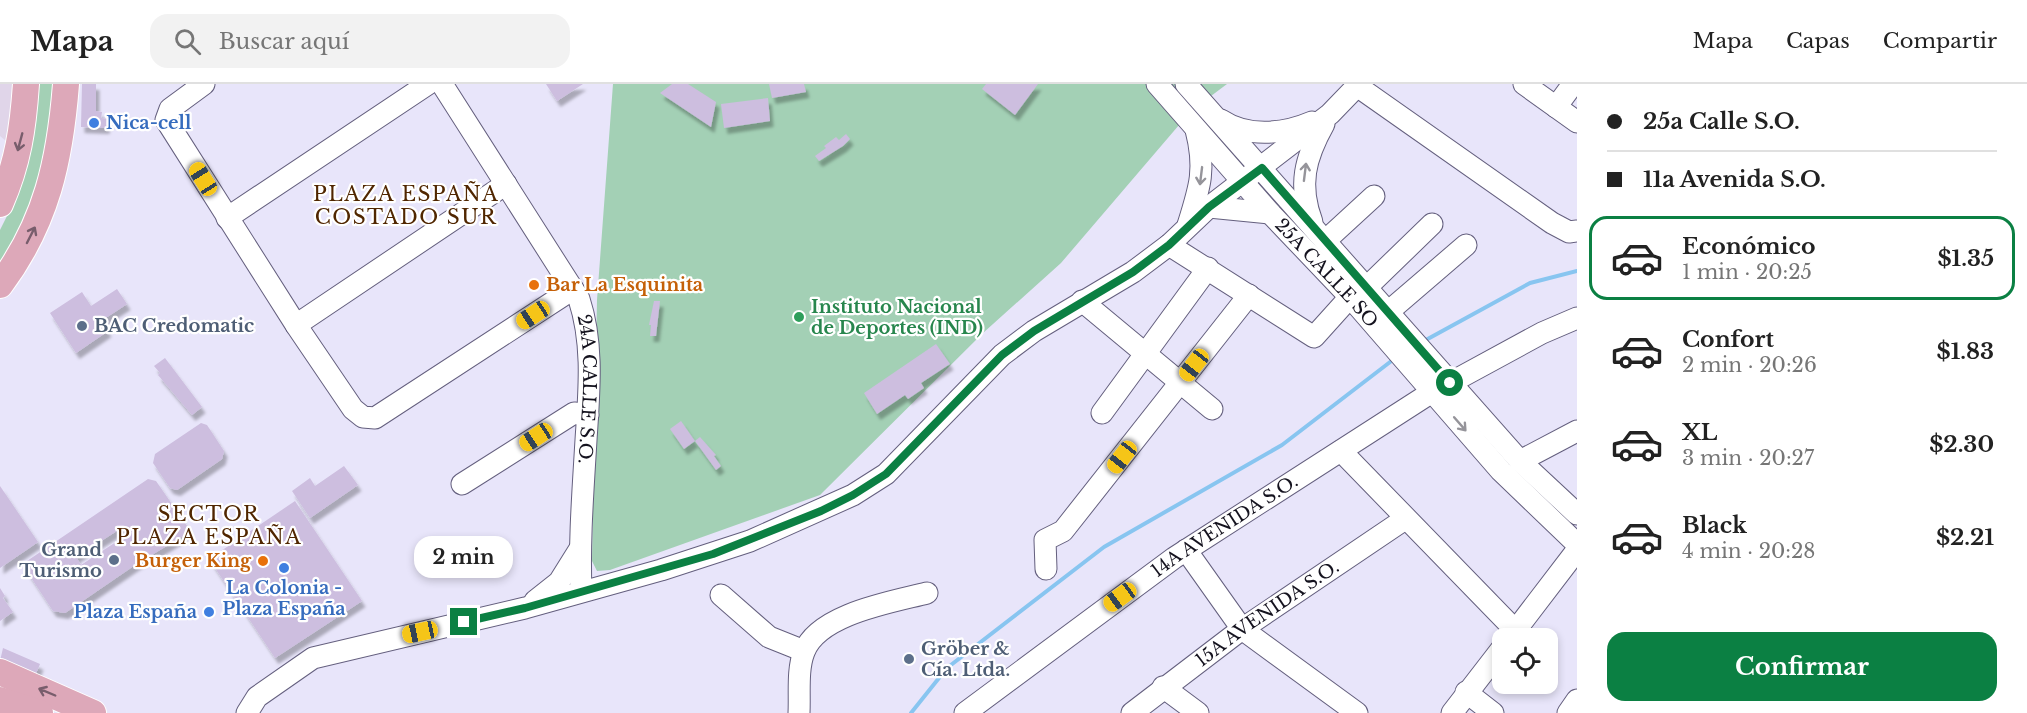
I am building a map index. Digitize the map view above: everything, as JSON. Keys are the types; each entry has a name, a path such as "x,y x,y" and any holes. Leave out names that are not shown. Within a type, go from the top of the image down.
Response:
{"main road":[{"path":"0,204 23,133 26,84"},
{"path":"0,285 28,242 50,190 62,135 66,84"},
{"path":"0,672 93,713"},
{"path":"0,700 40,713"}],"street":[{"path":"205,84 170,109 166,120 296,325 353,409 363,417 375,418 573,289"},
{"path":"227,218 428,84"},
{"name":"24A CALLE S.O.","path":"442,84 573,289 583,312 590,349 579,550 581,591"},
{"name":"25A CALLE SO","path":"1157,84 1270,213 1358,292 1441,387"},
{"name":"25A CALLE SO","path":"1186,84 1320,235 1358,292 1388,312 1399,339"},
{"path":"1524,84 1577,122"},
{"path":"1556,107 1573,84"},
{"path":"247,713 257,697 313,657 525,608 713,554 821,511 853,495 886,474 1002,355 1082,301 1133,272 1169,245 1209,207 1330,114 1358,85 1573,231"},
{"path":"1213,114 1235,128 1269,132 1296,128 1330,114"},
{"path":"1330,114 1308,156 1304,175 1304,197 1320,235 1374,196"},
{"path":"1188,225 1203,176 1203,156 1195,127"},
{"path":"296,325 506,184"},
{"path":"1209,207 1270,213"},
{"path":"1169,245 1314,337 1358,292 1432,224"},
{"path":"1388,312 1466,245"},
{"path":"1102,413 1208,268"},
{"path":"1046,569 1045,540 1063,531 1249,295"},
{"path":"1082,301 1212,409"},
{"name":"14A AVENIDA S.O.","path":"965,713 1186,550 1441,387 1542,333 1577,318"},
{"path":"1441,387 1577,514"},
{"path":"1441,387 1501,471 1577,544"},
{"path":"462,484 573,414 588,415"},
{"path":"1520,461 1577,431"},
{"path":"1341,451 1405,519 1499,628"},
{"name":"15A AVENIDA S.O.","path":"1132,713 1163,687 1242,629 1405,519"},
{"path":"525,608 559,582 579,550"},
{"path":"1186,550 1242,629 1357,713"},
{"path":"1517,628 1577,550"},
{"path":"799,713 804,651 815,635 853,613 927,593"},
{"path":"721,595 769,637 804,651"},
{"path":"1452,713 1492,660"},
{"path":"1163,687 1198,713"},
{"path":"1466,692 1493,713"},
{"path":"1568,713 1577,700"}],"shaded area":[{"path":"0,84 14,84 14,108 6,141 0,136"}],"green space":[{"path":"39,84 62,84 45,184 0,270 0,230 15,200 30,149"},
{"name":"Instituto Nacional de Deportes (IND)","path":"613,84 1227,84 1191,111 1061,263 983,333 820,495 610,570 597,571 592,561 597,300"}],"building":[{"path":"82,84 96,84 96,111 102,112 101,118 107,119 106,128 81,127"},
{"path":"546,84 583,84 557,101"},
{"path":"672,84 688,84 716,102 711,127 660,93"},
{"path":"769,84 804,84 806,92 772,98"},
{"path":"986,84 1038,84 1015,115 982,89"},
{"path":"768,98 770,121 724,128 721,104"},
{"path":"846,134 850,139 843,146 819,161 815,156 826,148 824,146 836,137 839,140"},
{"name":"BAC Credomatic","path":"117,289 127,304 101,321 108,331 76,353 50,313 82,292 91,306"},
{"path":"654,301 660,301 656,336 650,336 651,325 649,325"},
{"path":"936,344 950,364 921,383 924,388 908,399 905,395 877,414 864,393"},
{"path":"165,358 202,407 192,415 158,375 160,373 154,366"},
{"path":"681,421 695,441 684,449 670,429"},
{"path":"201,423 207,425 224,451 222,459 177,490 170,488 153,463 155,454"},
{"path":"700,437 716,455 714,456 721,466 716,470 695,441"},
{"path":"344,466 358,485 310,518 292,491 310,478 315,486"},
{"path":"148,479 156,481 187,526 183,536 135,565 65,613 53,611 26,570 27,561","holes":["123,527 128,534 81,565 76,557"]},
{"path":"0,486 38,542 0,568"},
{"path":"295,501 362,601 275,658 209,559"},
{"path":"0,588 5,596 3,598 13,612 0,621"},
{"path":"3,648 40,664 35,676 0,661"}],"waterway":[{"path":"1424,341 1530,283 1577,271"},
{"path":"911,713 947,668 1104,547 1282,445 1394,359"}],"place":[{"name":"Nica-cell","path":"94,123"},
{"name":"Bar La Esquinita","path":"534,285"},
{"name":"Instituto Nacional de Deportes (IND)","path":"799,317"},
{"name":"BAC Credomatic","path":"82,326"},
{"name":"Grand Turismo","path":"114,560"},
{"name":"Burger King","path":"263,561"},
{"name":"La Colonia - Plaza España","path":"284,568"},
{"name":"Plaza España","path":"209,612"},
{"name":"Gröber & Cía. Ltda.","path":"909,659"}],"district":[{"name":"PLAZA ESPAÑA COSTADO SUR","path":"406,206"},
{"name":"SECTOR PLAZA ESPAÑA","path":"209,526"}],"route":[{"path":"464,622 525,608 713,554 750,541 853,495 886,474 1002,355 1034,331 1133,272 1169,245 1209,207 1262,168 1450,383"}]}
